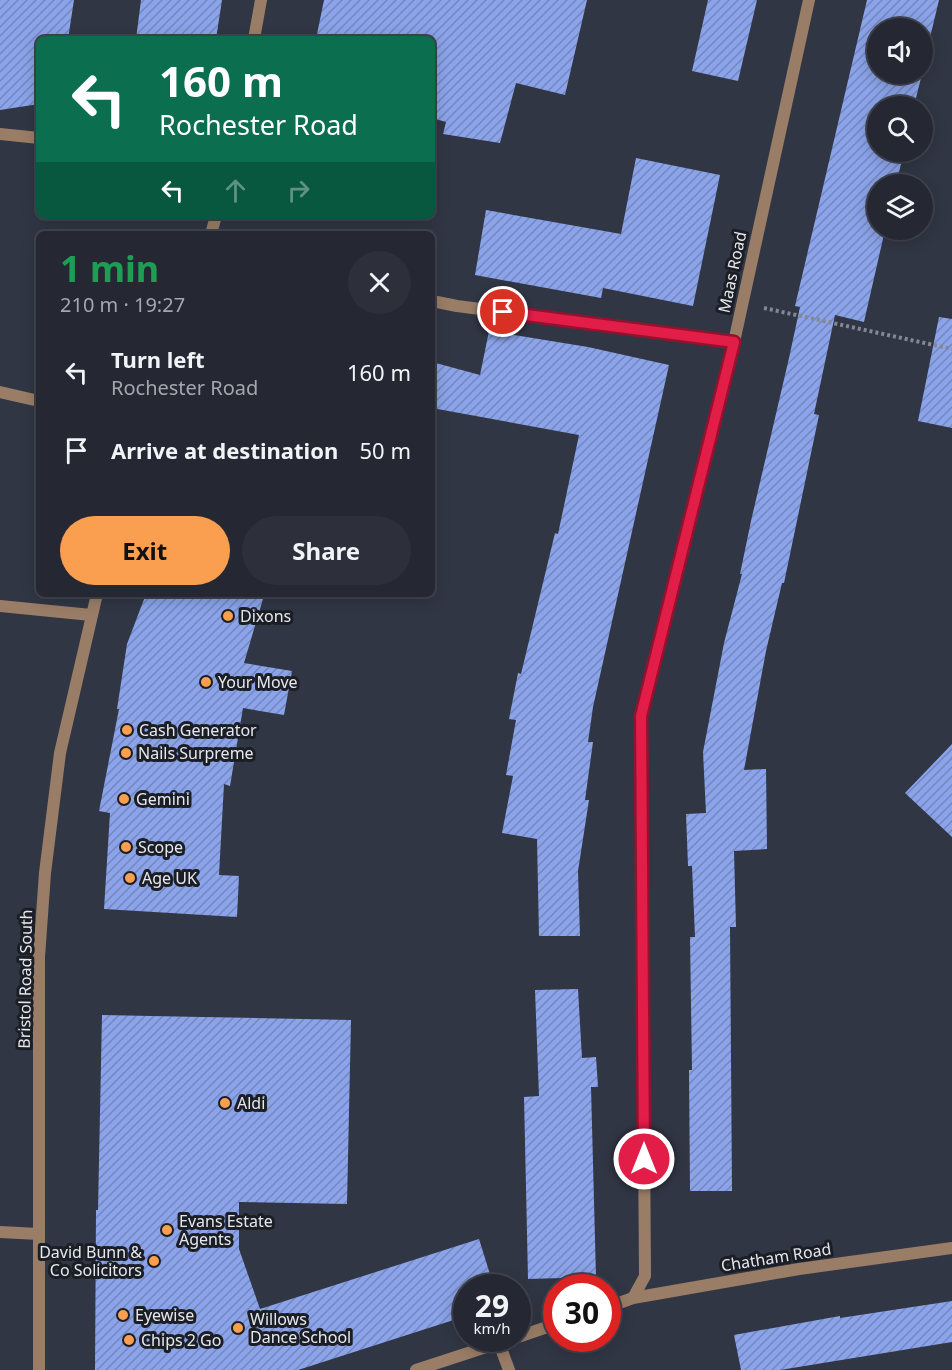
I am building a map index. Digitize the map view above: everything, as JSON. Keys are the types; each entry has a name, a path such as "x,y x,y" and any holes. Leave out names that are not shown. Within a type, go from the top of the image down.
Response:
{"street":[{"path":"255,36 261,0"},
{"name":"Maas Road","path":"633,1299 645,1276 641,716 734,342 808,0"},
{"path":"0,134 36,138"},
{"path":"435,302 734,342"},
{"path":"0,392 36,400"},
{"name":"Bristol Road South","path":"39,1370 39,957 45,873 60,753 97,597"},
{"path":"0,606 91,615"},
{"path":"0,1232 39,1234"},
{"name":"Chatham Road","path":"621,1303 799,1269 952,1248"},
{"path":"416,1370 471,1352"},
{"path":"502,1352 509,1370"}],"path":[{"path":"742,303 952,349"}],"building":[{"path":"0,0 74,0 68,36 36,36 36,104 0,110"},
{"path":"141,0 222,0 216,36 136,36"},
{"path":"324,0 587,0 565,95 516,83 500,143 443,134 446,122 435,119 435,36 317,36"},
{"path":"708,0 757,0 738,81 692,71"},
{"path":"867,0 939,0 933,25 933,18 867,18 867,84 920,84 916,96 867,96 867,162 902,162 898,174 867,174 867,240 883,240 864,322 835,315 814,414 819,415 784,583 782,583 766,651 744,770 766,769 767,849 734,851 736,927 730,927 732,1191 690,1191 689,1070 692,1070 690,937 695,937 692,866 688,866 686,814 706,813 703,752 724,643 742,574 740,574 751,521 800,307 795,306"},
{"path":"636,158 720,175 693,306 603,288 601,298 475,275 486,210 621,234"},
{"path":"939,317 952,319 952,428 918,421"},
{"path":"489,331 588,347 669,365 593,707 588,742 593,742 585,800 589,800 578,871 580,936 539,936 537,839 502,833 513,776 506,775 516,720 509,719 518,673 521,674 555,533 558,534 579,435 435,409 435,363 480,375"},
{"path":"145,597 255,597 263,599 244,663 292,671 284,715 243,708 230,786 224,784 219,875 239,876 237,917 104,909 110,813 99,811 119,709 117,709 127,644"},
{"path":"952,744 952,837 905,793"},
{"path":"578,989 582,1058 596,1057 598,1087 591,1087 596,1274 543,1274 543,1279 531,1279 531,1274 528,1274 524,1097 539,1096 535,990"},
{"path":"102,1015 351,1020 347,1204 239,1202 239,1249 260,1309 479,1239 490,1274 453,1274 453,1320 298,1370 95,1370 96,1210 98,1210"},
{"path":"952,1301 952,1342 780,1370 741,1370 734,1335 840,1316 840,1318"}],"place":[{"name":"Dixons","path":"228,616"},
{"name":"Your Move","path":"206,682"},
{"name":"Cash Generator","path":"127,730"},
{"name":"Nails Surpreme","path":"126,753"},
{"name":"Gemini","path":"124,799"},
{"name":"Scope","path":"126,847"},
{"name":"Age UK","path":"130,878"},
{"name":"Aldi","path":"225,1103"},
{"name":"Evans Estate Agents","path":"167,1230"},
{"name":"David Bunn & Co Solicitors","path":"154,1261"},
{"name":"Eyewise","path":"123,1315"},
{"name":"Willows Dance School","path":"238,1328"},
{"name":"Chips 2 Go","path":"129,1340"}],"route":[{"path":"503,312 734,342 641,716 644,1159"}]}
